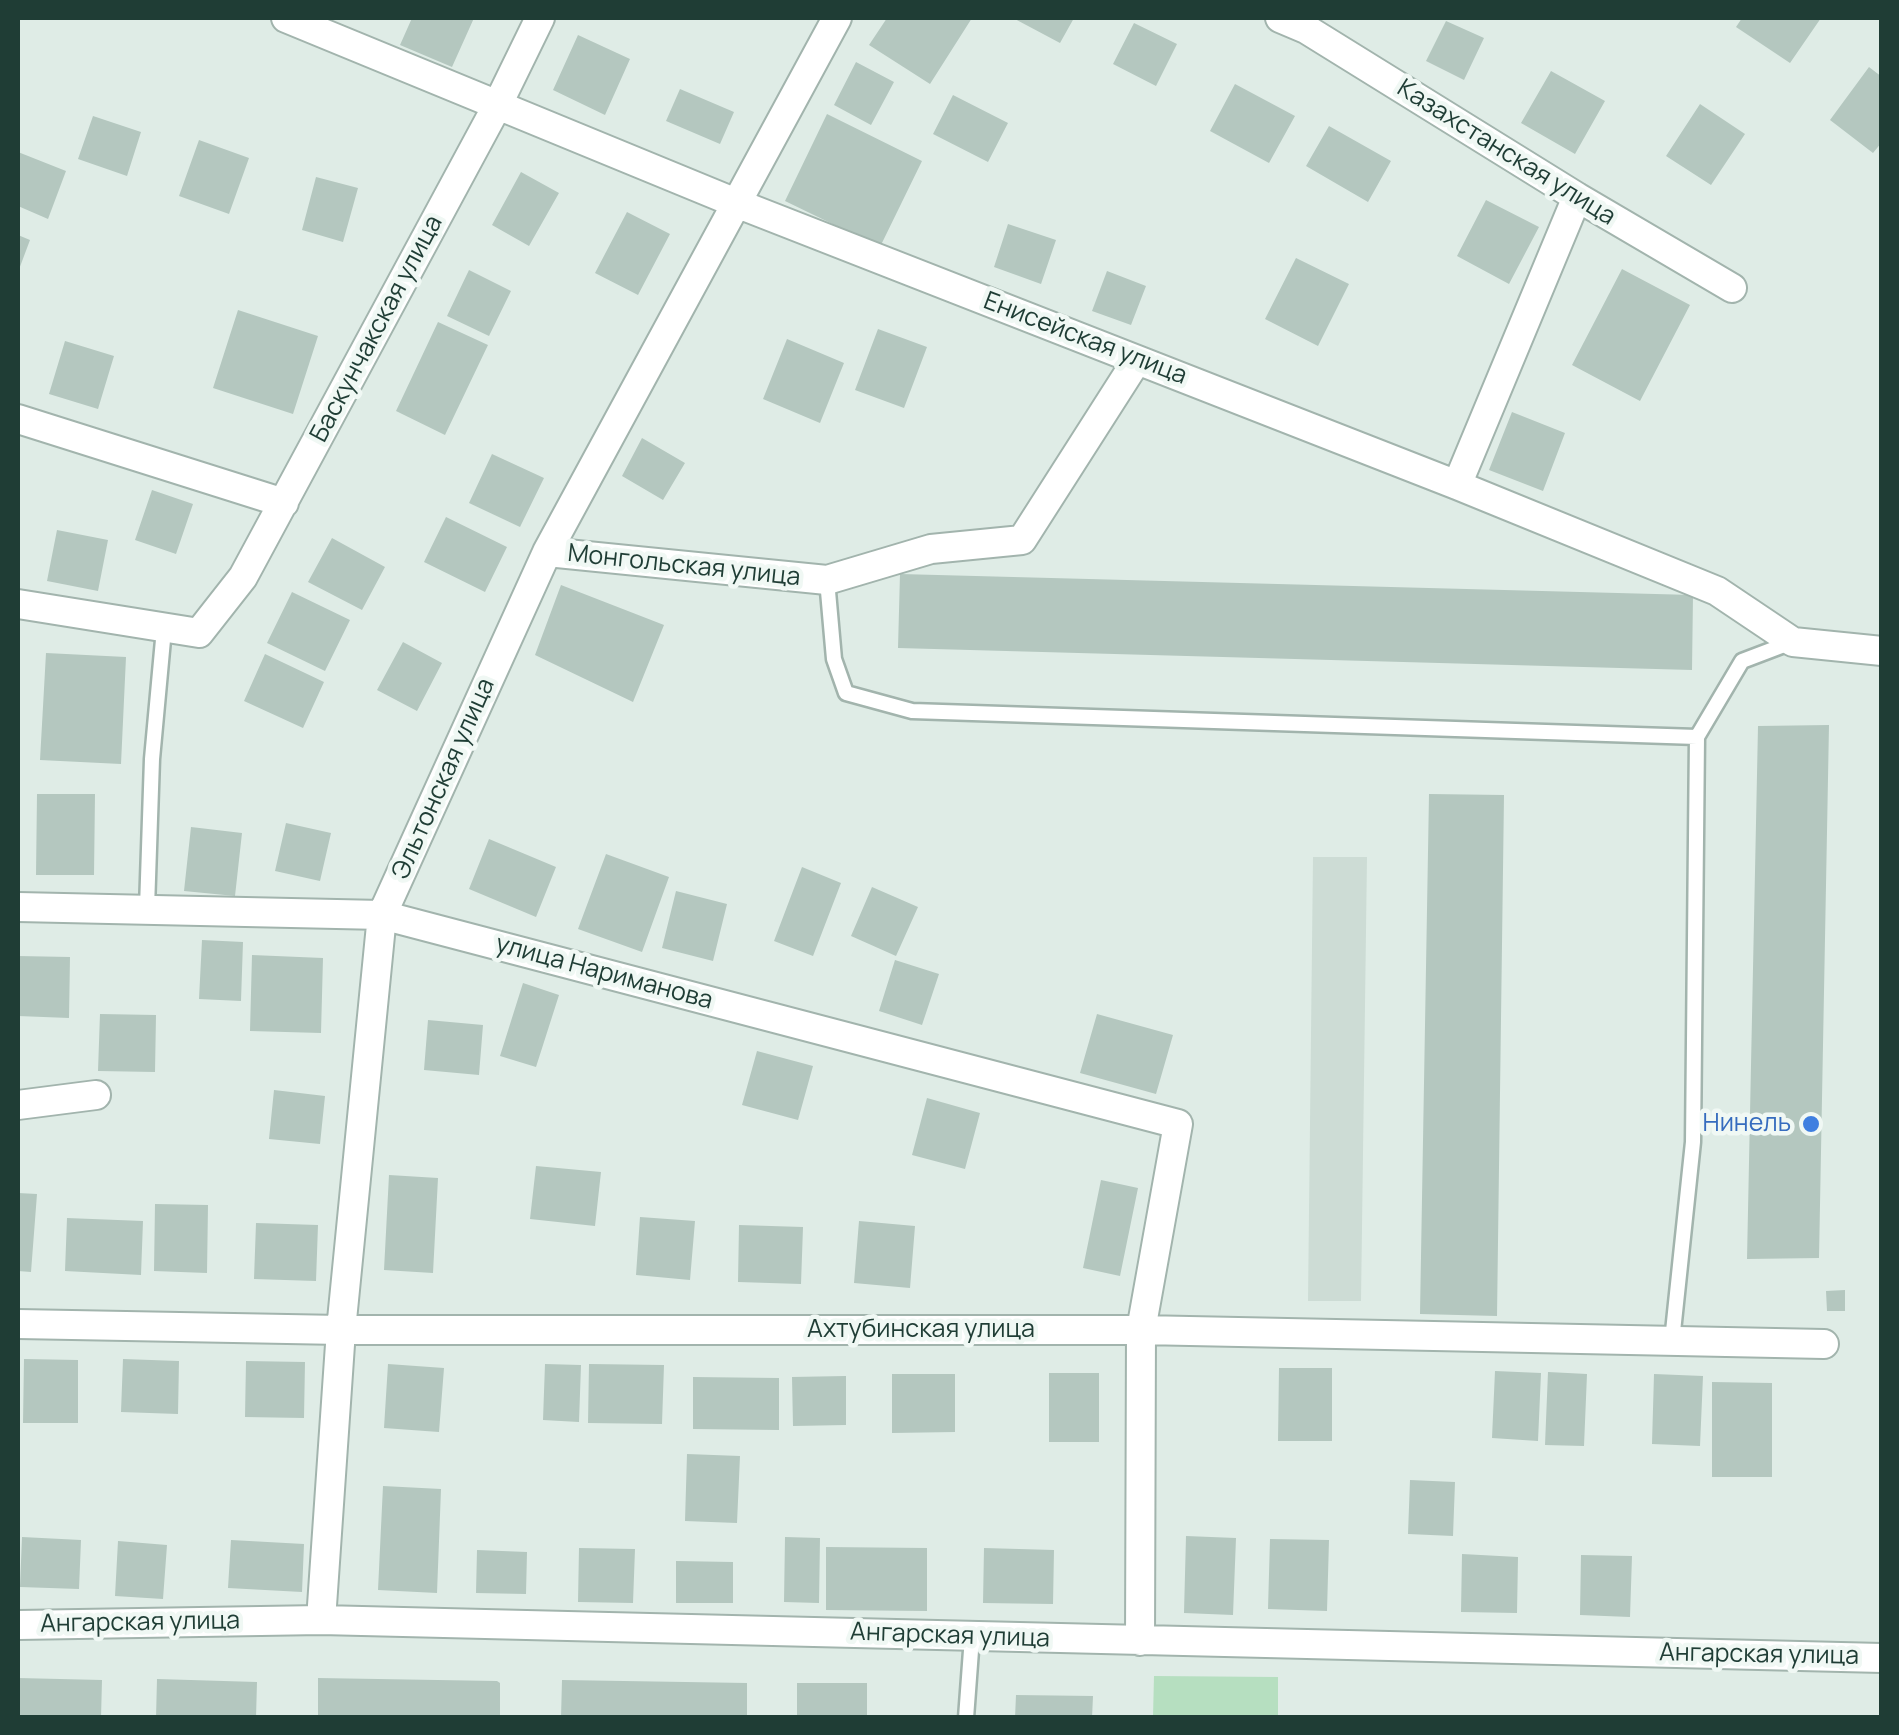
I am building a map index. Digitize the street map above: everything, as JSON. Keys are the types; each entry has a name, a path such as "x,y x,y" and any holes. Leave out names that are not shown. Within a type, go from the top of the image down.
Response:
{"street":[{"name":"Енисейская улица","path":"286,18 736,203 1457,485 1716,591 1793,642 1882,651"},
{"name":"Баскунчакская улица","path":"164,629 199,632 243,577 540,18"},
{"name":"Эльтонская улица","path":"321,1620 340,1330 382,915 547,552 837,18"},
{"name":"Казахстанская улица","path":"1280,18 1306,29 1577,198 1732,288"},
{"path":"1457,485 1577,198"},
{"name":"Монгольская улица","path":"547,552 827,580 930,549 1022,540 1137,360"},
{"path":"18,419 284,504"},
{"path":"18,604 164,629"},
{"name":"улица Нариманова","path":"18,907 382,915 1178,1124 1141,1330"},
{"path":"18,1105 96,1095"},
{"name":"Ахтубинская улица","path":"18,1324 340,1330 1141,1330 1824,1344"},
{"path":"1140,1641 1141,1330"},
{"name":"Ангарская улица","path":"18,1625 321,1620 1882,1658"}],"lane":[{"path":"827,580 834,659 846,692 912,710 1696,736"},
{"path":"146,908 152,759 164,629"},
{"path":"1672,1342 1693,1142 1696,736 1742,661 1793,642"},
{"path":"966,1718 972,1636"}],"shaded area":[{"path":"1313,857 1367,857 1361,1301 1308,1301"}],"green space":[{"path":"1154,1676 1278,1677 1278,1717 1153,1717"}],"building":[{"path":"412,18 474,18 452,67 400,45"},
{"path":"887,18 972,18 930,84 869,45"},
{"path":"1013,18 1074,18 1060,43"},
{"path":"1742,18 1821,18 1790,63 1736,27"},
{"path":"1446,21 1484,38 1464,80 1426,61"},
{"path":"1134,23 1177,44 1156,86 1113,64"},
{"path":"578,35 630,59 605,115 553,90"},
{"path":"856,62 894,82 871,125 834,105"},
{"path":"1869,67 1882,77 1882,142 1873,153 1830,120"},
{"path":"1551,71 1605,101 1575,154 1521,123"},
{"path":"1235,84 1295,116 1269,163 1210,131"},
{"path":"680,89 734,112 720,144 666,121"},
{"path":"953,95 1008,123 988,162 933,134"},
{"path":"1700,104 1745,134 1711,185 1666,156"},
{"path":"827,114 922,161 880,247 785,201"},
{"path":"93,116 141,132 127,176 78,159"},
{"path":"1329,126 1391,161 1368,202 1306,166"},
{"path":"199,140 249,158 229,214 179,196"},
{"path":"18,152 66,171 48,219 18,206"},
{"path":"521,172 559,193 529,246 492,225"},
{"path":"316,177 358,188 343,242 302,230"},
{"path":"1486,200 1539,227 1509,284 1457,256"},
{"path":"627,212 670,234 638,295 595,273"},
{"path":"1008,224 1056,240 1041,284 994,267"},
{"path":"18,235 30,240 18,272"},
{"path":"1296,258 1349,284 1318,346 1265,319"},
{"path":"1622,269 1690,305 1640,401 1572,365"},
{"path":"469,270 511,291 489,336 447,316"},
{"path":"1107,271 1146,286 1131,325 1092,311"},
{"path":"238,310 318,336 293,414 213,388"},
{"path":"438,322 488,345 445,435 396,411"},
{"path":"878,329 927,347 904,408 855,390"},
{"path":"787,339 844,363 820,423 763,399"},
{"path":"65,341 114,356 98,409 49,394"},
{"path":"1512,412 1565,433 1543,491 1489,470"},
{"path":"642,438 685,463 663,500 622,476"},
{"path":"492,454 544,478 520,527 469,503"},
{"path":"152,490 193,504 176,554 135,540"},
{"path":"446,517 507,547 485,592 424,562"},
{"path":"57,530 108,540 98,591 47,581"},
{"path":"332,538 385,567 362,610 308,582"},
{"path":"900,574 1693,595 1692,670 898,648"},
{"path":"561,585 664,625 633,702 535,655"},
{"path":"292,592 350,620 325,671 267,643"},
{"path":"403,642 442,663 417,711 377,690"},
{"path":"46,653 126,657 121,764 40,760"},
{"path":"265,654 324,682 303,728 244,701"},
{"path":"1829,725 1819,1258 1747,1259 1758,726"},
{"path":"37,794 95,794 94,875 36,875"},
{"path":"1429,794 1504,795 1497,1316 1420,1314"},
{"path":"286,823 331,833 320,881 275,871"},
{"path":"191,827 242,833 235,896 184,891"},
{"path":"489,839 556,867 536,917 469,889"},
{"path":"606,854 669,877 642,952 578,929"},
{"path":"802,867 841,883 813,956 774,941"},
{"path":"872,887 918,907 896,956 851,936"},
{"path":"676,891 727,904 713,961 662,948"},
{"path":"202,940 243,942 241,1001 199,999"},
{"path":"252,955 323,958 321,1033 250,1031"},
{"path":"18,956 70,957 69,1018 18,1016"},
{"path":"895,960 939,974 922,1025 879,1011"},
{"path":"523,983 559,995 536,1067 500,1056"},
{"path":"100,1014 156,1015 155,1072 98,1071"},
{"path":"1097,1014 1173,1035 1156,1094 1080,1073"},
{"path":"428,1020 483,1025 479,1075 424,1070"},
{"path":"757,1051 813,1066 798,1120 742,1105"},
{"path":"274,1090 325,1096 320,1144 269,1139"},
{"path":"927,1098 980,1113 965,1169 912,1155"},
{"path":"536,1166 601,1172 595,1226 530,1219"},
{"path":"389,1175 438,1178 433,1273 384,1270"},
{"path":"1101,1180 1138,1188 1120,1276 1083,1268"},
{"path":"18,1193 37,1194 31,1272 18,1271"},
{"path":"155,1204 208,1205 207,1273 154,1271"},
{"path":"640,1217 695,1221 690,1280 636,1275"},
{"path":"67,1218 143,1221 141,1275 65,1271"},
{"path":"859,1221 915,1226 910,1288 854,1283"},
{"path":"256,1223 318,1225 316,1281 254,1279"},
{"path":"739,1225 803,1227 801,1284 738,1282"},
{"path":"1845,1290 1845,1311 1827,1311 1826,1291"},
{"path":"24,1359 78,1360 78,1423 23,1423"},
{"path":"123,1359 179,1361 178,1414 121,1412"},
{"path":"246,1361 305,1362 304,1418 245,1417"},
{"path":"388,1364 444,1368 439,1432 384,1428"},
{"path":"545,1364 581,1365 579,1422 543,1420"},
{"path":"589,1364 664,1365 662,1424 588,1423"},
{"path":"1279,1368 1332,1368 1332,1441 1278,1441"},
{"path":"1495,1371 1541,1373 1538,1441 1492,1438"},
{"path":"1548,1372 1587,1374 1584,1446 1545,1445"},
{"path":"1049,1373 1099,1373 1099,1442 1049,1442"},
{"path":"892,1374 955,1374 955,1432 892,1433"},
{"path":"1654,1374 1703,1376 1700,1446 1652,1444"},
{"path":"846,1376 846,1425 793,1426 792,1377"},
{"path":"693,1377 779,1378 779,1430 693,1429"},
{"path":"1712,1382 1772,1383 1772,1477 1712,1477"},
{"path":"687,1454 740,1456 737,1523 685,1521"},
{"path":"1410,1480 1455,1482 1453,1536 1408,1534"},
{"path":"383,1486 441,1489 437,1593 378,1590"},
{"path":"1186,1536 1236,1538 1233,1615 1184,1613"},
{"path":"22,1537 81,1540 79,1589 20,1587"},
{"path":"785,1537 820,1538 819,1603 784,1602"},
{"path":"1270,1539 1329,1540 1327,1611 1268,1609"},
{"path":"231,1540 304,1544 302,1592 228,1588"},
{"path":"118,1541 167,1545 163,1599 115,1596"},
{"path":"826,1547 927,1548 927,1611 826,1610"},
{"path":"579,1548 635,1549 633,1603 578,1602"},
{"path":"984,1548 1054,1550 1053,1604 983,1603"},
{"path":"477,1550 527,1552 526,1594 476,1593"},
{"path":"1462,1554 1518,1557 1517,1613 1461,1612"},
{"path":"1581,1555 1632,1556 1630,1617 1580,1615"},
{"path":"676,1561 733,1562 733,1603 676,1603"},
{"path":"18,1678 102,1680 101,1718 18,1718"},
{"path":"318,1678 497,1681 500,1718 318,1718"},
{"path":"157,1679 257,1682 256,1718 156,1718"},
{"path":"562,1680 747,1683 747,1718 561,1718"},
{"path":"797,1683 867,1683 867,1718 797,1718"},
{"path":"1016,1695 1093,1696 1092,1718 1015,1718"}],"place":[{"name":"Нинель","path":"1811,1124"}]}
